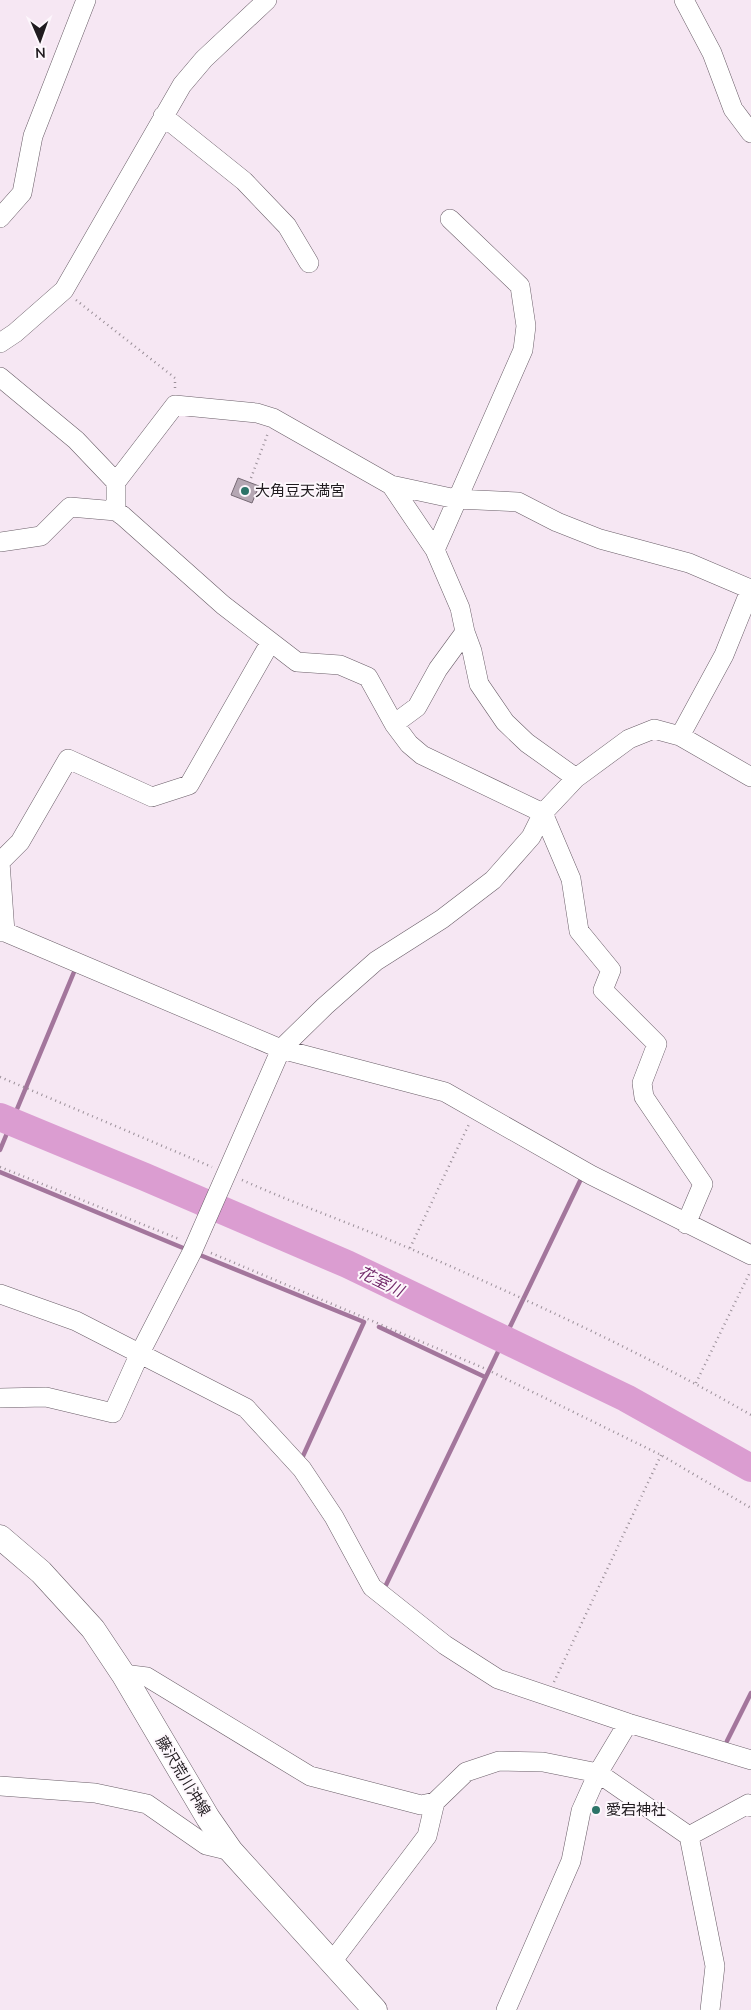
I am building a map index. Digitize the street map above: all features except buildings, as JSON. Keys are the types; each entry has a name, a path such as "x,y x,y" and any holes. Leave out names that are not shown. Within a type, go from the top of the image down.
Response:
{"main road":[{"name":"藤沢荒川沖線","path":"0,1537 40,1572 93,1629 123,1674 208,1818 231,1851 375,2010"}],"street":[{"path":"0,218 22,194 33,136 86,0"},
{"path":"0,342 15,333 64,290 182,84 248,7 267,0"},
{"path":"684,0 712,53 734,109 751,132"},
{"path":"163,116 244,181 287,226 309,263"},
{"path":"435,550 523,350 526,326 520,286 450,219"},
{"path":"0,377 76,440 116,482"},
{"path":"116,511 116,482 175,406 257,413 273,418 391,484 456,499 518,502 557,522 600,539 690,563 750,589 724,654 680,736"},
{"path":"391,484 435,550 460,608 479,684 505,722 527,744 576,778"},
{"path":"0,542 41,536 70,507 116,511 270,642 297,662 340,665 368,677 394,724 409,744 422,756 542,813 571,880 579,931 611,970 603,990 657,1044 642,1084 644,1097 703,1184 686,1224"},
{"path":"394,724 417,707 438,669 465,632"},
{"path":"270,642 190,785 152,797 68,759 20,842 0,862 2,932 281,1049 445,1092 591,1175 751,1255"},
{"path":"0,1398 46,1397 113,1413 140,1353 192,1252 281,1049 325,1006 376,961 442,920 493,880 531,837 542,813 576,778 629,739 654,729 680,736 751,776"},
{"path":"0,1294 76,1320 246,1408 302,1469 334,1518 372,1587 445,1645 498,1679 628,1723 751,1760"},
{"path":"123,1674 147,1677 310,1776 421,1805 435,1802 466,1772 499,1761 543,1762 598,1773 689,1836 715,1966 710,2010"},
{"path":"506,2010 572,1860 581,1810 598,1773 628,1723"},
{"path":"0,1786 95,1793 147,1804 206,1845 231,1851"},
{"path":"331,1963 427,1836 435,1802"},
{"path":"689,1836 748,1804 751,1807"}],"path":[{"path":"64,290 176,378 175,406"},
{"path":"251,478 273,418"},
{"path":"0,1077 226,1174 410,1249 529,1302 696,1383 751,1415"},
{"path":"410,1249 476,1110"},
{"path":"0,1167 184,1241 192,1252 209,1252 486,1369"},
{"path":"696,1383 751,1271"},
{"path":"492,1372 661,1455 751,1508"},
{"path":"548,1695 661,1455"}],"waterway":[{"path":"0,1150 74,972"},
{"name":"花室川","path":"0,1117 347,1264 626,1398 751,1468"},
{"path":"0,1172 188,1250"},
{"path":"386,1585 580,1181"},
{"path":"195,1253 364,1322 303,1456"},
{"path":"379,1327 485,1377"},
{"path":"727,1741 751,1693"}],"place":[{"name":"大角豆天満宮","path":"245,491"},
{"name":"愛宕神社","path":"596,1810"}]}
